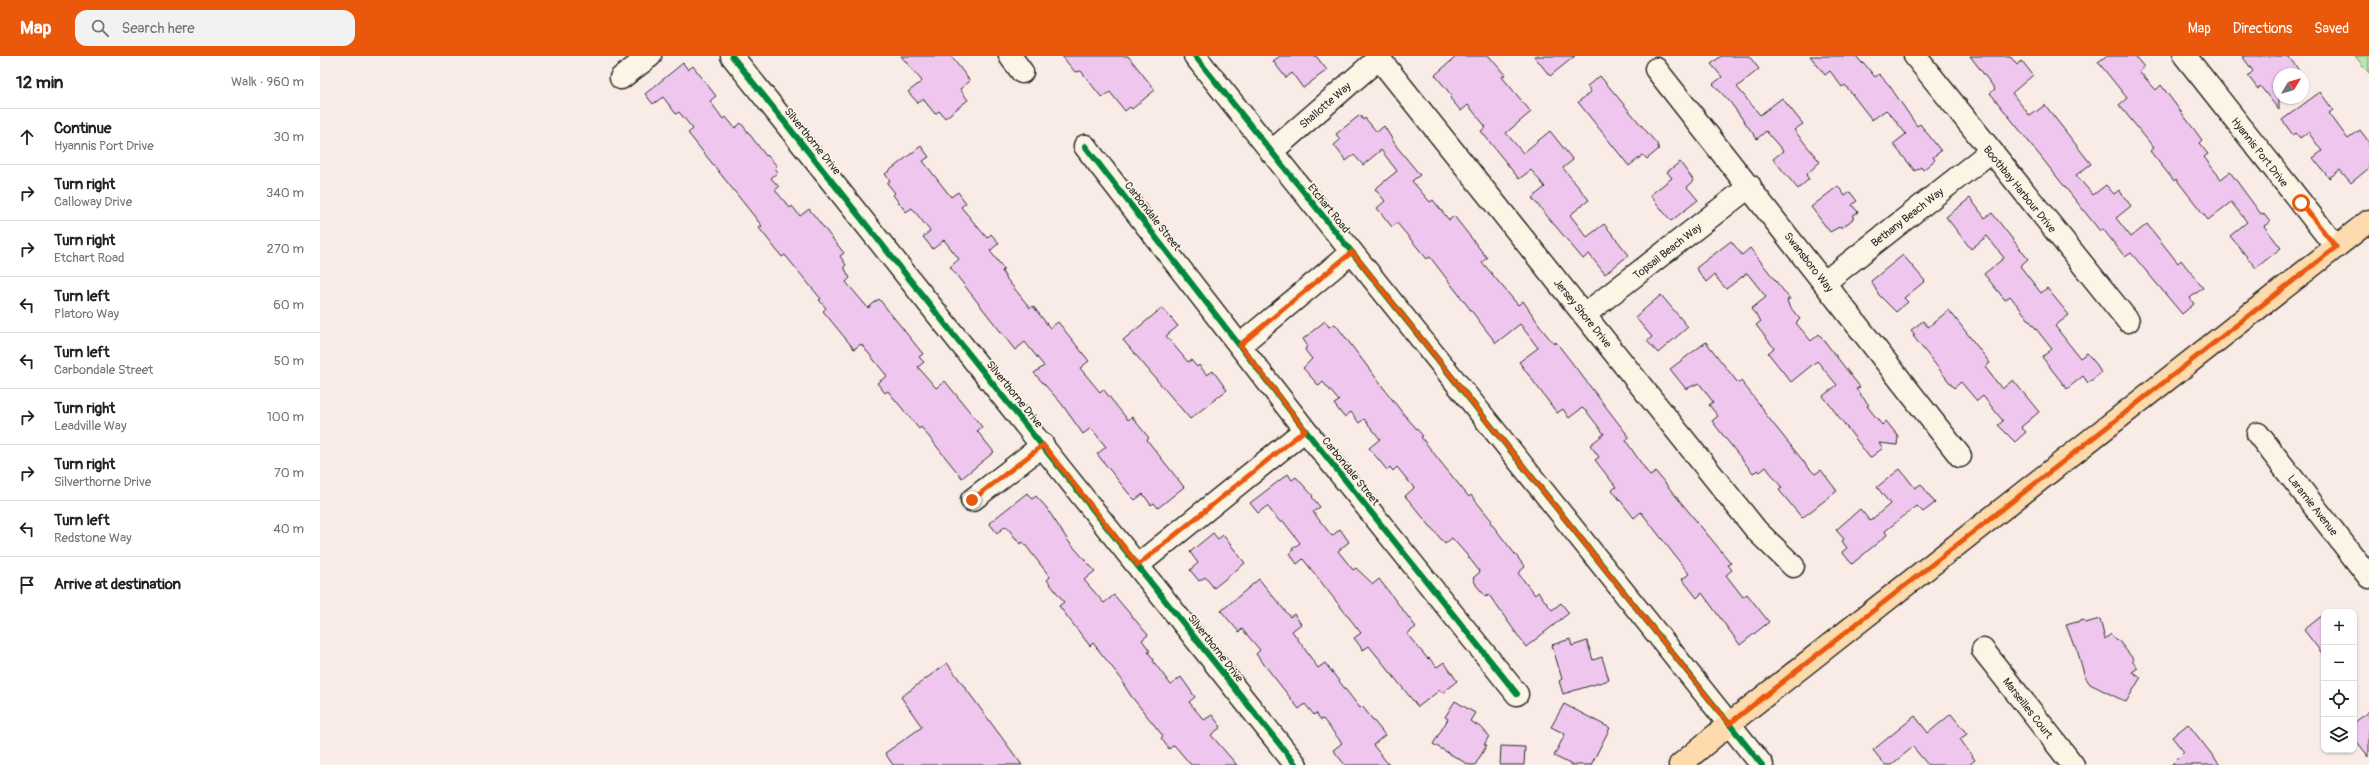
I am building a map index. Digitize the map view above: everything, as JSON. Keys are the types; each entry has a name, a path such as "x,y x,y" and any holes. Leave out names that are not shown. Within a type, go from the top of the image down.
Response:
{"main road":[{"path":"1680,765 1729,724 2369,221"}],"street":[{"path":"621,78 650,56"},
{"name":"Silverthorne Drive","path":"732,56 1043,445 1296,765"},
{"name":"Etchart Road","path":"1195,56 1762,765"},
{"name":"Boothbay Harbour Drive","path":"1915,56 1990,152 2128,321"},
{"name":"Hyannis Port Drive","path":"2185,56 2336,247"},
{"name":"Shallotte Way","path":"1271,152 1378,57"},
{"name":"Jersey Shore Drive","path":"1378,57 1757,531 1793,566"},
{"name":"Swansboro Way","path":"1656,69 1750,186 1960,456"},
{"name":"Carbondale Street","path":"1086,146 1305,430 1516,694"},
{"name":"Bethany Beach Way","path":"1825,282 1990,152"},
{"name":"Topsail Beach Way","path":"1584,315 1750,186"},
{"path":"1240,345 1352,252"},
{"path":"1138,565 1305,430"},
{"name":"Laramie Avenue","path":"2258,434 2369,577"},
{"path":"972,500 1043,445"},
{"name":"Marseilles Court","path":"1983,650 2073,765"}],"green space":[{"path":"2355,56 2369,56 2369,73"}],"building":[{"path":"901,56 951,56 970,81 960,89 968,100 945,118 939,111 935,114 923,99 918,103 908,92 922,81"},
{"path":"1062,56 1128,56 1155,90 1132,109 1130,107 1125,111 1110,92 1102,98 1081,71 1075,72"},
{"path":"1280,56 1316,56 1327,70 1303,88 1292,73 1286,78 1273,61"},
{"path":"1457,56 1489,56 1505,75 1502,77 1531,112 1506,133 1523,153 1550,131 1573,160 1563,168 1589,200 1570,215 1587,237 1604,224 1629,255 1605,274 1589,254 1583,259 1532,198 1545,187 1531,170 1519,179 1481,131 1486,127 1468,105 1461,111 1450,98 1452,96 1435,75"},
{"path":"1534,56 1575,56 1550,76"},
{"path":"1721,56 1749,56 1759,69 1737,87 1760,115 1782,98 1803,124 1794,130 1820,162 1806,175 1809,179 1798,189 1773,159 1783,151 1766,131 1757,139 1730,102 1713,84 1722,77 1711,64"},
{"path":"1810,56 1856,56 1875,77 1879,74 1889,85 1917,126 1920,124 1941,151 1933,157 1935,160 1923,170 1921,167 1915,171 1893,144 1906,134 1891,115 1886,110 1872,120 1845,85 1842,87 1830,71 1825,75"},
{"path":"1970,56 2010,56 2017,65 2022,61 2033,75 2012,93 2030,116 2045,105 2091,164 2076,175 2093,195 2106,185 2114,194 2119,190 2131,206 2116,218 2131,237 2147,224 2178,263 2181,260 2203,288 2190,298 2194,304 2182,314 2131,253 2125,257 2103,229 2100,231 1990,93 1995,89"},
{"path":"2106,56 2135,56 2144,67 2139,71 2156,90 2161,85 2202,140 2199,143 2208,154 2204,157 2221,179 2230,172 2261,214 2263,213 2270,222 2264,226 2281,248 2256,268 2230,236 2247,222 2231,202 2208,220 2176,179 2174,181 2150,151 2154,148 2119,105 2127,98 2098,62"},
{"path":"2242,56 2288,56 2297,68 2273,68 2273,102 2260,86 2258,89 2248,76 2253,71"},
{"path":"683,63 688,70 693,66 716,96 710,101 723,119 726,117 735,128 741,123 766,156 767,155 777,166 775,168 778,172 771,178 779,187 775,190 790,208 792,206 800,216 809,209 844,253 840,256 846,265 844,267 850,278 846,282 868,308 879,299 923,354 919,357 924,362 918,367 936,388 945,381 982,427 977,431 994,452 962,478 921,427 919,429 888,391 885,393 877,383 887,376 861,344 854,349 823,311 826,308 819,300 821,299 785,255 782,257 759,228 762,226 688,133 693,129 679,112 676,114 663,97 653,104 645,94"},
{"path":"1600,76 1657,144 1659,149 1647,159 1643,155 1629,166 1578,102 1591,92 1587,86"},
{"path":"2320,92 2333,110 2329,113 2348,139 2360,130 2369,142 2369,168 2351,183 2340,170 2329,178 2313,158 2322,151 2308,132 2300,138 2296,133 2293,135 2282,120 2304,104 2309,104 2309,100"},
{"path":"2274,104 2279,104 2279,110"},
{"path":"1360,115 1363,120 1365,118 1377,132 1384,126 1397,147 1420,175 1412,181 1430,202 1433,200 1449,220 1454,216 1487,258 1482,262 1518,305 1523,301 1545,333 1554,344 1556,342 1629,437 1626,441 1650,476 1656,472 1731,563 1728,565 1732,570 1726,575 1743,597 1747,594 1769,622 1740,645 1702,593 1697,598 1682,579 1689,574 1641,512 1634,518 1612,490 1616,487 1595,460 1599,457 1590,445 1604,434 1587,412 1582,408 1569,418 1563,409 1557,413 1519,362 1538,348 1520,324 1496,343 1430,257 1427,259 1397,223 1392,227 1377,208 1385,201 1375,189 1397,171 1381,150 1363,165 1354,155 1346,161 1334,145 1340,140 1336,134"},
{"path":"921,146 929,157 923,161 951,197 958,192 966,203 961,207 987,238 991,234 999,243 990,251 1004,269 1002,271 1006,278 1030,308 1033,306 1050,328 1058,322 1089,361 1080,368 1100,392 1103,389 1128,420 1132,417 1149,438 1147,440 1184,487 1158,508 1154,503 1151,505 1143,494 1135,500 1130,495 1097,454 1106,447 1091,428 1083,434 1061,403 1034,373 1044,366 1025,342 1015,350 950,267 959,259 944,240 933,249 923,237 930,231 912,208 906,212 893,195 895,193 887,183 890,181 885,174"},
{"path":"1680,162 1694,181 1687,187 1698,200 1671,221 1650,195 1672,178 1667,172"},
{"path":"1838,186 1845,196 1850,192 1857,201 1852,205 1858,212 1852,216 1854,218 1842,228 1841,226 1830,232 1811,207"},
{"path":"1970,198 1985,218 1992,213 2028,259 2020,266 2041,293 2047,288 2069,315 2055,326 2080,358 2087,353 2097,365 2101,373 2088,383 2083,376 2067,389 2042,357 2052,349 2010,296 2005,300 1984,274 2004,258 1987,236 1971,249 1946,217"},
{"path":"1731,241 1742,255 1750,248 1790,299 1787,300 1789,306 1800,319 1796,323 1811,341 1819,334 1860,387 1856,389 1869,405 1867,406 1882,425 1886,421 1898,436 1897,445 1879,443 1883,448 1870,458 1823,396 1837,385 1817,361 1791,382 1768,353 1774,348 1756,325 1761,321 1751,309 1766,297 1747,273 1726,289 1714,275 1706,282 1696,268"},
{"path":"1903,255 1925,281 1904,298 1908,302 1896,312 1879,295 1871,281"},
{"path":"1661,295 1688,327 1658,353 1647,341 1652,337 1635,317"},
{"path":"1162,308 1178,326 1166,336 1188,362 1191,360 1197,367 1199,365 1207,375 1213,371 1227,390 1190,419 1123,340"},
{"path":"1949,310 1990,363 1985,367 2002,389 2013,380 2039,412 2021,427 2026,432 2015,442 1998,425 2003,421 1983,396 1977,401 1961,382 1954,388 1913,336 1915,335 1911,330 1923,321 1928,327"},
{"path":"1325,321 1329,327 1334,324 1336,325 1401,411 1423,436 1421,437 1443,465 1469,497 1471,495 1492,521 1490,522 1525,567 1518,573 1535,595 1538,592 1552,610 1561,603 1569,613 1526,647 1489,595 1486,597 1476,585 1473,578 1480,572 1466,554 1452,538 1445,544 1405,496 1414,488 1397,467 1393,471 1390,467 1387,470 1369,448 1380,439 1364,419 1359,423 1351,412 1344,417 1334,404 1339,401 1323,382 1319,386 1303,368 1312,359 1305,350 1307,345 1303,339"},
{"path":"1706,342 1738,383 1741,381 1808,467 1815,474 1821,470 1837,491 1802,518 1779,490 1782,488 1766,467 1760,472 1758,470 1753,473 1712,421 1718,416 1709,405 1713,402 1699,383 1686,389 1670,369"},
{"path":"1900,469 1915,488 1921,484 1935,503 1923,512 1917,506 1885,531 1887,535 1852,564 1842,552 1847,548 1842,541 1844,539 1836,530 1860,509 1870,521 1890,504 1877,487"},
{"path":"1288,474 1292,480 1296,477 1313,496 1312,497 1320,507 1313,512 1332,536 1340,529 1349,542 1338,551 1353,570 1356,568 1373,584 1379,579 1416,627 1407,634 1428,659 1429,658 1437,667 1444,662 1457,681 1442,693 1440,690 1418,707 1369,646 1363,650 1354,638 1361,633 1303,559 1297,564 1290,554 1293,551 1292,549 1300,543 1283,521 1281,523 1267,506 1258,513 1250,503"},
{"path":"1027,493 1032,499 1036,496 1046,507 1069,542 1095,571 1084,580 1104,603 1114,595 1148,635 1142,640 1150,651 1148,652 1154,660 1153,661 1171,685 1181,677 1195,697 1189,702 1204,720 1212,715 1221,727 1211,735 1237,765 1191,765 1174,745 1169,749 1161,738 1163,736 1131,696 1122,682 1123,681 1093,643 1090,646 1059,606 1064,602 1047,580 1050,577 1023,542 1020,544 1006,526 997,533 989,523"},
{"path":"1213,533 1218,539 1223,535 1245,563 1214,588 1205,577 1199,581 1190,570 1198,563 1190,552"},
{"path":"1259,579 1290,617 1294,614 1301,624 1292,631 1318,668 1325,663 1360,708 1362,706 1385,735 1373,745 1389,765 1345,765 1333,750 1342,743 1323,719 1321,720 1316,713 1314,715 1305,704 1299,709 1256,654 1260,650 1242,629 1239,632 1221,611"},
{"path":"2321,616 2321,652 2304,630"},
{"path":"2100,619 2105,639 2111,634 2117,641 2118,640 2134,660 2132,661 2138,668 2132,672 2141,677 2126,702 2090,684 2085,677 2076,646 2074,646 2066,625 2084,620 2085,623"},
{"path":"1570,639 1572,646 1587,641 1593,660 1602,657 1609,680 1563,694 1559,681 1562,679 1552,645"},
{"path":"947,663 1022,765 893,765 885,753 922,727 901,697"},
{"path":"1455,701 1475,713 1470,721 1482,728 1489,736 1484,745 1487,745 1475,765 1469,765 1433,744 1448,719 1445,717"},
{"path":"1564,704 1610,728 1591,765 1572,765 1554,756 1565,734 1551,727"},
{"path":"2369,711 2369,757 2357,742 2357,721"},
{"path":"1951,714 1967,734 1960,739 1975,760 1969,765 1928,765 1913,747 1891,765 1885,765 1873,750 1915,716 1928,733"},
{"path":"2188,724 2220,765 2171,765 2184,752 2172,737"},
{"path":"1501,746 1525,747 1524,765 1500,765"}],"cycle path":[{"path":"732,56 1296,765"},
{"path":"1195,56 1762,765"},
{"path":"1085,146 1305,430 1517,694"}],"route":[{"path":"972,500 1043,445 1138,565 1305,430 1240,345 1352,252 1729,724 2336,247 2301,203"}]}
